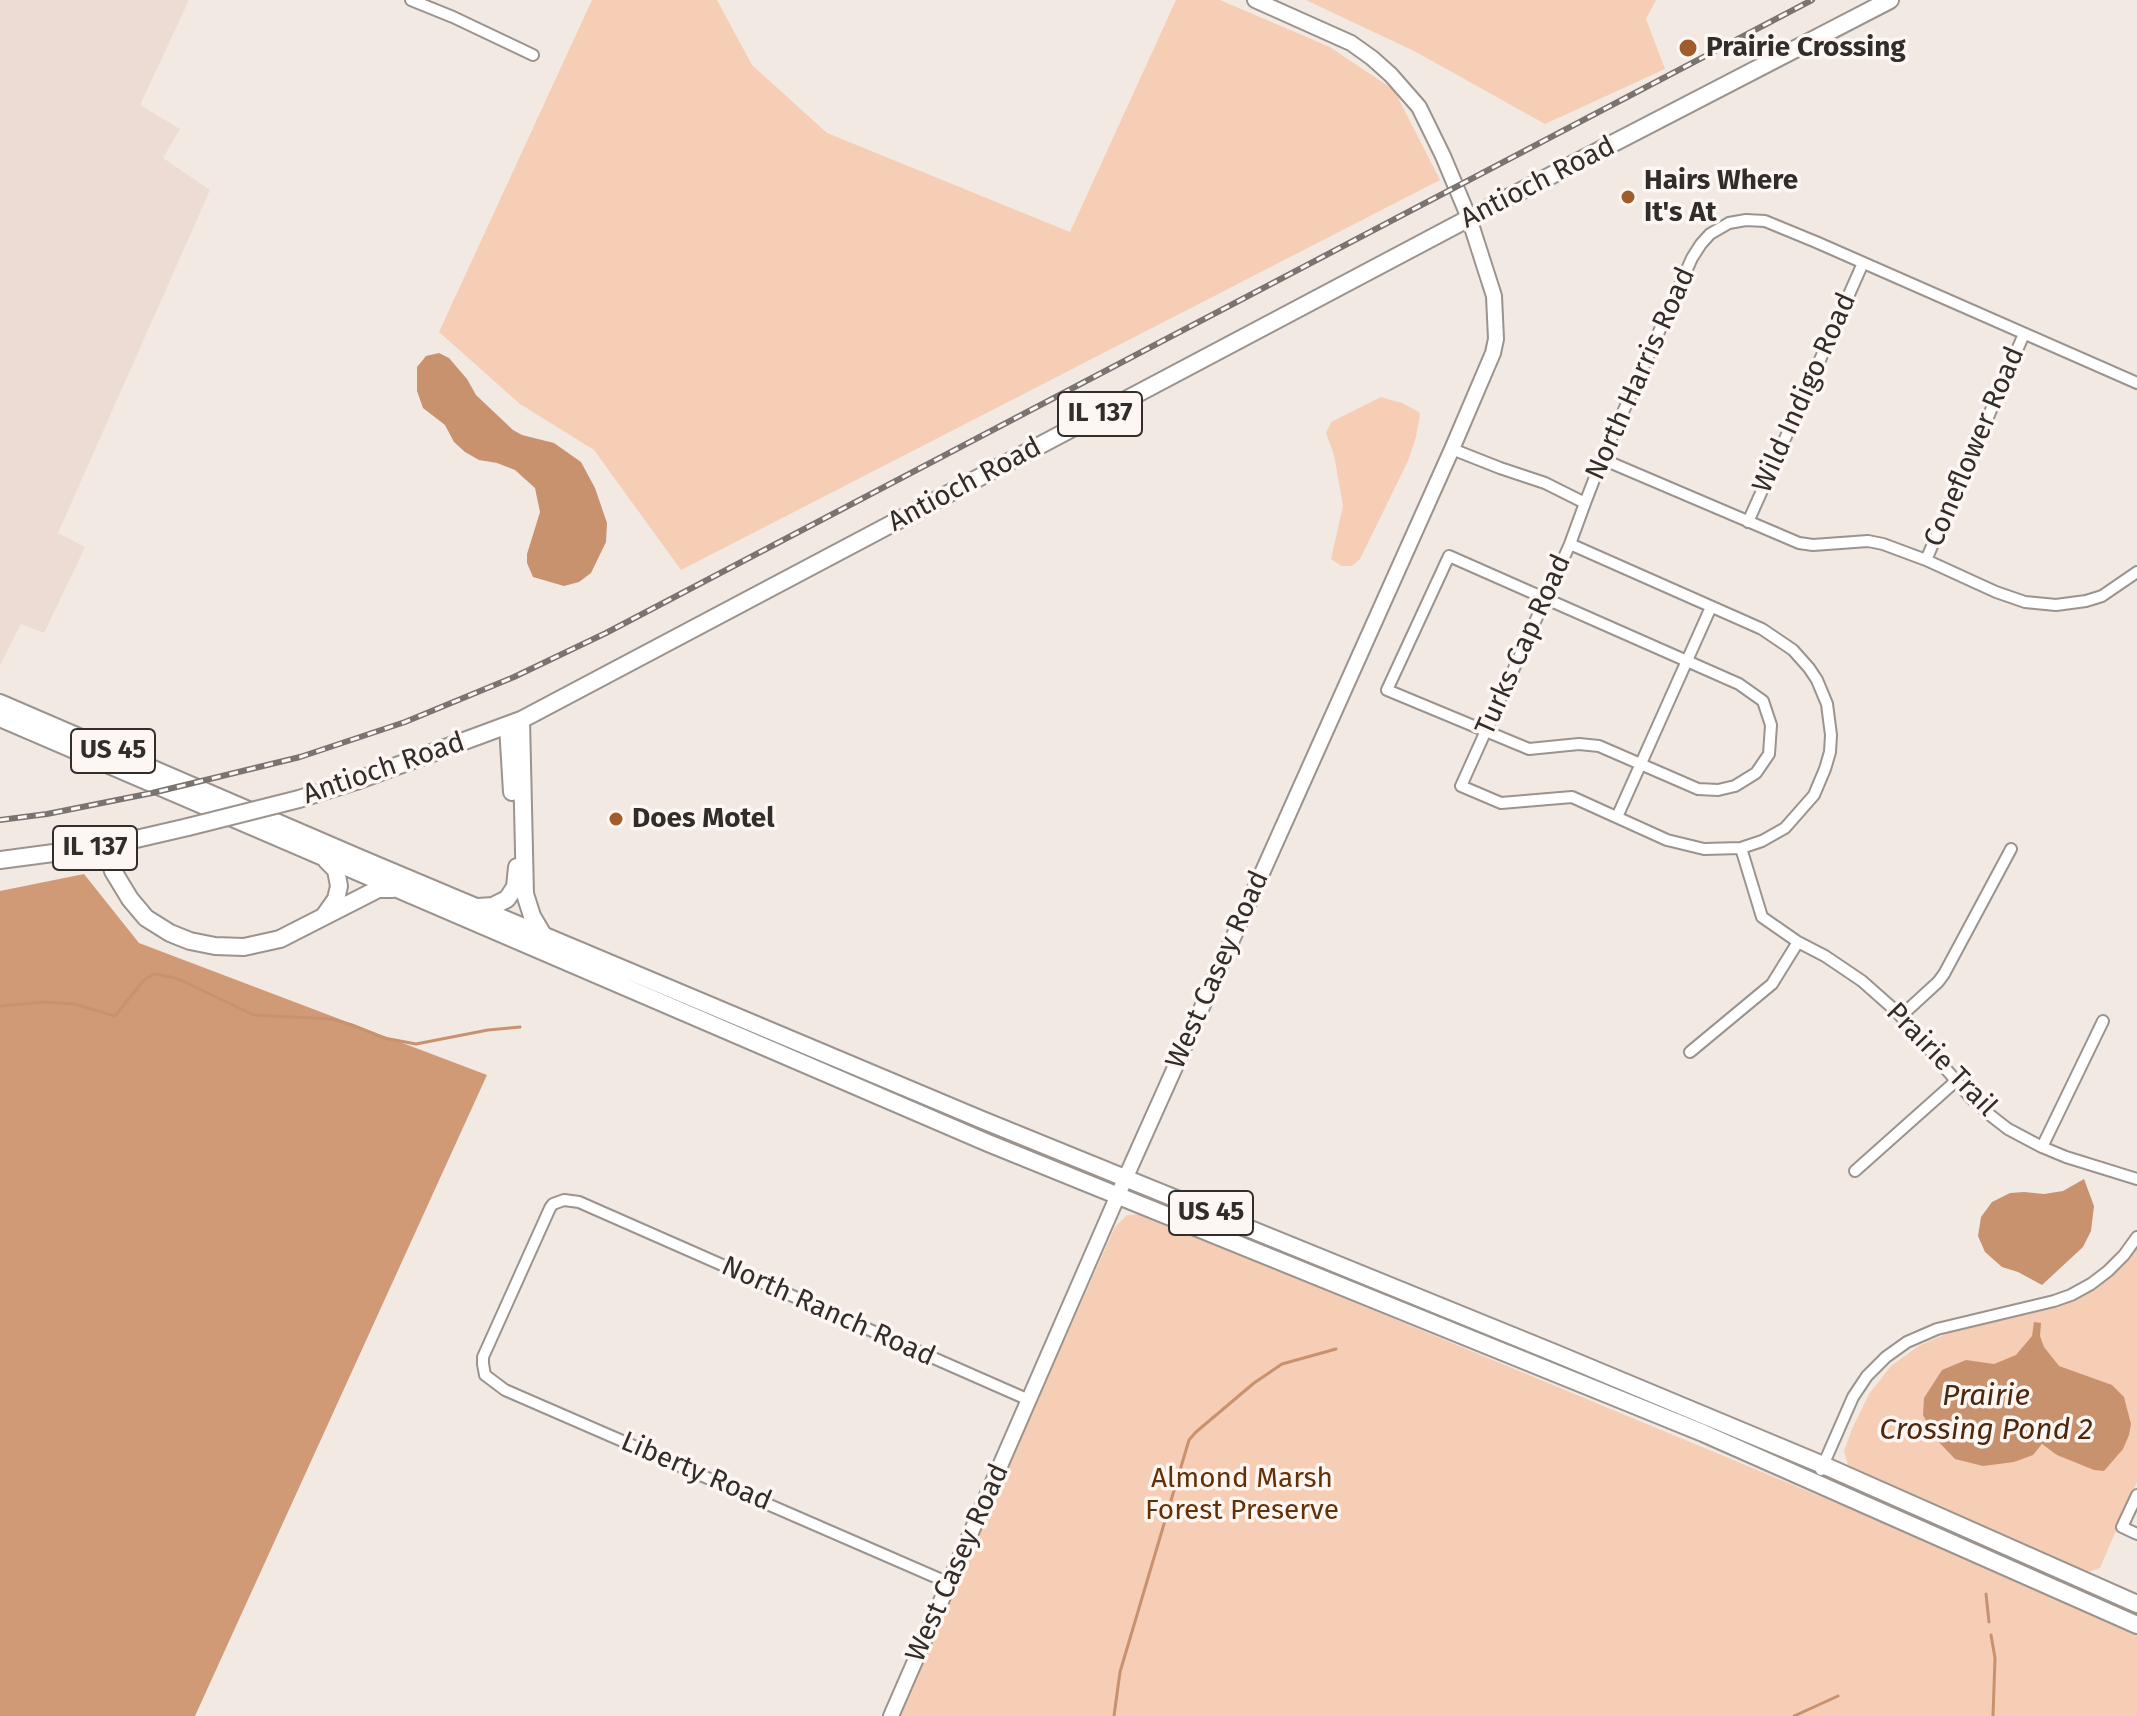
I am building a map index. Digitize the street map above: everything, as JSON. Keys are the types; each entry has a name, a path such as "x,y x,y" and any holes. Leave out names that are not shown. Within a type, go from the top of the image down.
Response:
{"main road":[{"name":"West Casey Road","path":"891,1716 1122,1186 1452,449 1493,353 1496,339 1494,296 1469,218 1425,118 1405,89 1351,43 1255,0"},
{"name":"Antioch Road","path":"0,860 106,846 299,799 515,723 1469,218 1890,0"},
{"name":"US 45","path":"0,703 1816,1481 2137,1625"},
{"name":"US 45","path":"0,718 988,1143 1122,1186 1557,1354 1823,1465 2137,1604"},
{"path":"478,907 493,906 507,899 515,887 515,723"},
{"path":"515,723 525,894 542,933"},
{"path":"106,846 113,871 146,918 170,933 215,946 244,947 280,939 378,889 398,889"},
{"path":"321,856 334,867 339,886 336,899 323,917"}],"street":[{"path":"411,0 533,55"},
{"name":"North Harris Road","path":"1452,449 1545,483 1585,503 1685,271 1710,234 1729,223 1746,220 1765,221 2137,383"},
{"name":"Wild Indigo Road","path":"1748,522 1863,263"},
{"name":"Coneflower Road","path":"1926,560 2024,334"},
{"path":"1602,459 1799,543 1813,545 1868,541 1883,544 2025,602 2068,604 2102,596 2137,572"},
{"name":"Turks Cap Road","path":"1585,503 1570,544 1461,786 1501,803 1572,797 1617,817"},
{"path":"1570,544 1762,629 1793,650 1817,680 1827,704 1830,752 1814,795 1785,828 1741,848 1685,846 1617,817 1711,607"},
{"path":"1449,556 1545,598 1739,684 1763,701 1771,725 1769,754 1756,773 1735,786 1718,790 1698,789 1599,746 1529,749 1387,690 1449,556"},
{"name":"Prairie Trail","path":"1741,848 1762,917 1862,981 1901,1016 1956,1081 1990,1115 2008,1129 2042,1147 2137,1179"},
{"path":"1901,1016 1944,974 2011,849"},
{"path":"1690,1052 1772,984 1798,942"},
{"path":"2042,1147 2103,1021"},
{"path":"1855,1171 1956,1081"},
{"name":"North Ranch Road","path":"494,1334 553,1204 564,1200 579,1202 1029,1400"},
{"path":"1816,1481 1853,1397 1867,1376 1886,1357 1907,1342 1937,1329 2071,1295 2108,1271 2137,1237"},
{"name":"Liberty Road","path":"494,1334 483,1357 485,1375 505,1390 949,1583"},
{"path":"2137,1495 2122,1527 2137,1534"}],"shaded area":[{"path":"0,0 189,0 140,105 180,129 163,158 210,190 58,533 85,547 44,633 21,624 0,666"},
{"path":"84,874 139,943 487,1075 195,1716 0,1716 0,891"}],"green space":[{"path":"592,0 717,0 752,65 827,133 1070,232 1176,0 1220,0 1330,47 1394,90 1440,180 681,570 594,450 520,404 439,332"},
{"path":"1306,0 1656,0 1646,19 1665,69 1545,124 1416,52"},
{"path":"1381,397 1419,412 1416,437 1408,461 1360,559 1352,566 1341,566 1331,559 1343,506 1334,455 1326,433 1331,422"},
{"name":"Almond Marsh Forest Preserve","path":"1142,1214 2137,1628 2137,1716 897,1716 1115,1227 1127,1215"},
{"path":"2137,1247 2137,1482 2100,1568 2087,1572 1858,1473 1848,1465 1844,1451 1852,1429 1869,1394 1891,1366 1920,1345 1951,1332 2050,1309 2084,1296 2113,1275"}],"water":[{"path":"439,353 449,358 476,395 513,430 554,443 581,462 595,488 607,523 606,542 591,573 579,582 564,586 533,577 527,554 540,512 535,488 515,470 479,460 465,452 454,442 445,425 423,408 417,391 417,367 426,356"},
{"path":"2084,1179 2094,1206 2091,1231 2083,1247 2042,1285 2002,1267 1985,1252 1978,1236 1981,1217 1992,1202 2010,1193 2063,1191"},
{"name":"Prairie Crossing Pond 2","path":"2034,1322 2041,1323 2040,1336 2044,1347 2059,1366 2112,1385 2124,1397 2131,1424 2129,1435 2123,1449 2104,1471 2057,1455 2042,1444 2033,1455 2014,1462 1983,1466 1955,1459 1935,1438 1923,1415 1924,1398 1942,1370 1966,1360 1994,1364 2016,1355 2032,1336"}],"waterway":[{"path":"0,1006 44,1002 74,1004 115,1016 144,980 154,974 176,978 254,1015 331,1019 384,1038 416,1044 520,1027"},
{"path":"1114,1716 1120,1672 1189,1440 1254,1383 1282,1364 1336,1349"},
{"path":"1986,1594 1989,1622"},
{"path":"1991,1635 1995,1658 1993,1716"},
{"path":"1794,1716 1838,1696"}],"railway":[{"path":"0,820 152,793 300,757 405,722 514,677 606,633 1812,0"}],"place":[{"name":"Prairie Crossing","path":"1688,48"},
{"name":"Hairs Where It's At","path":"1628,197"},
{"name":"Does Motel","path":"616,819"}]}
